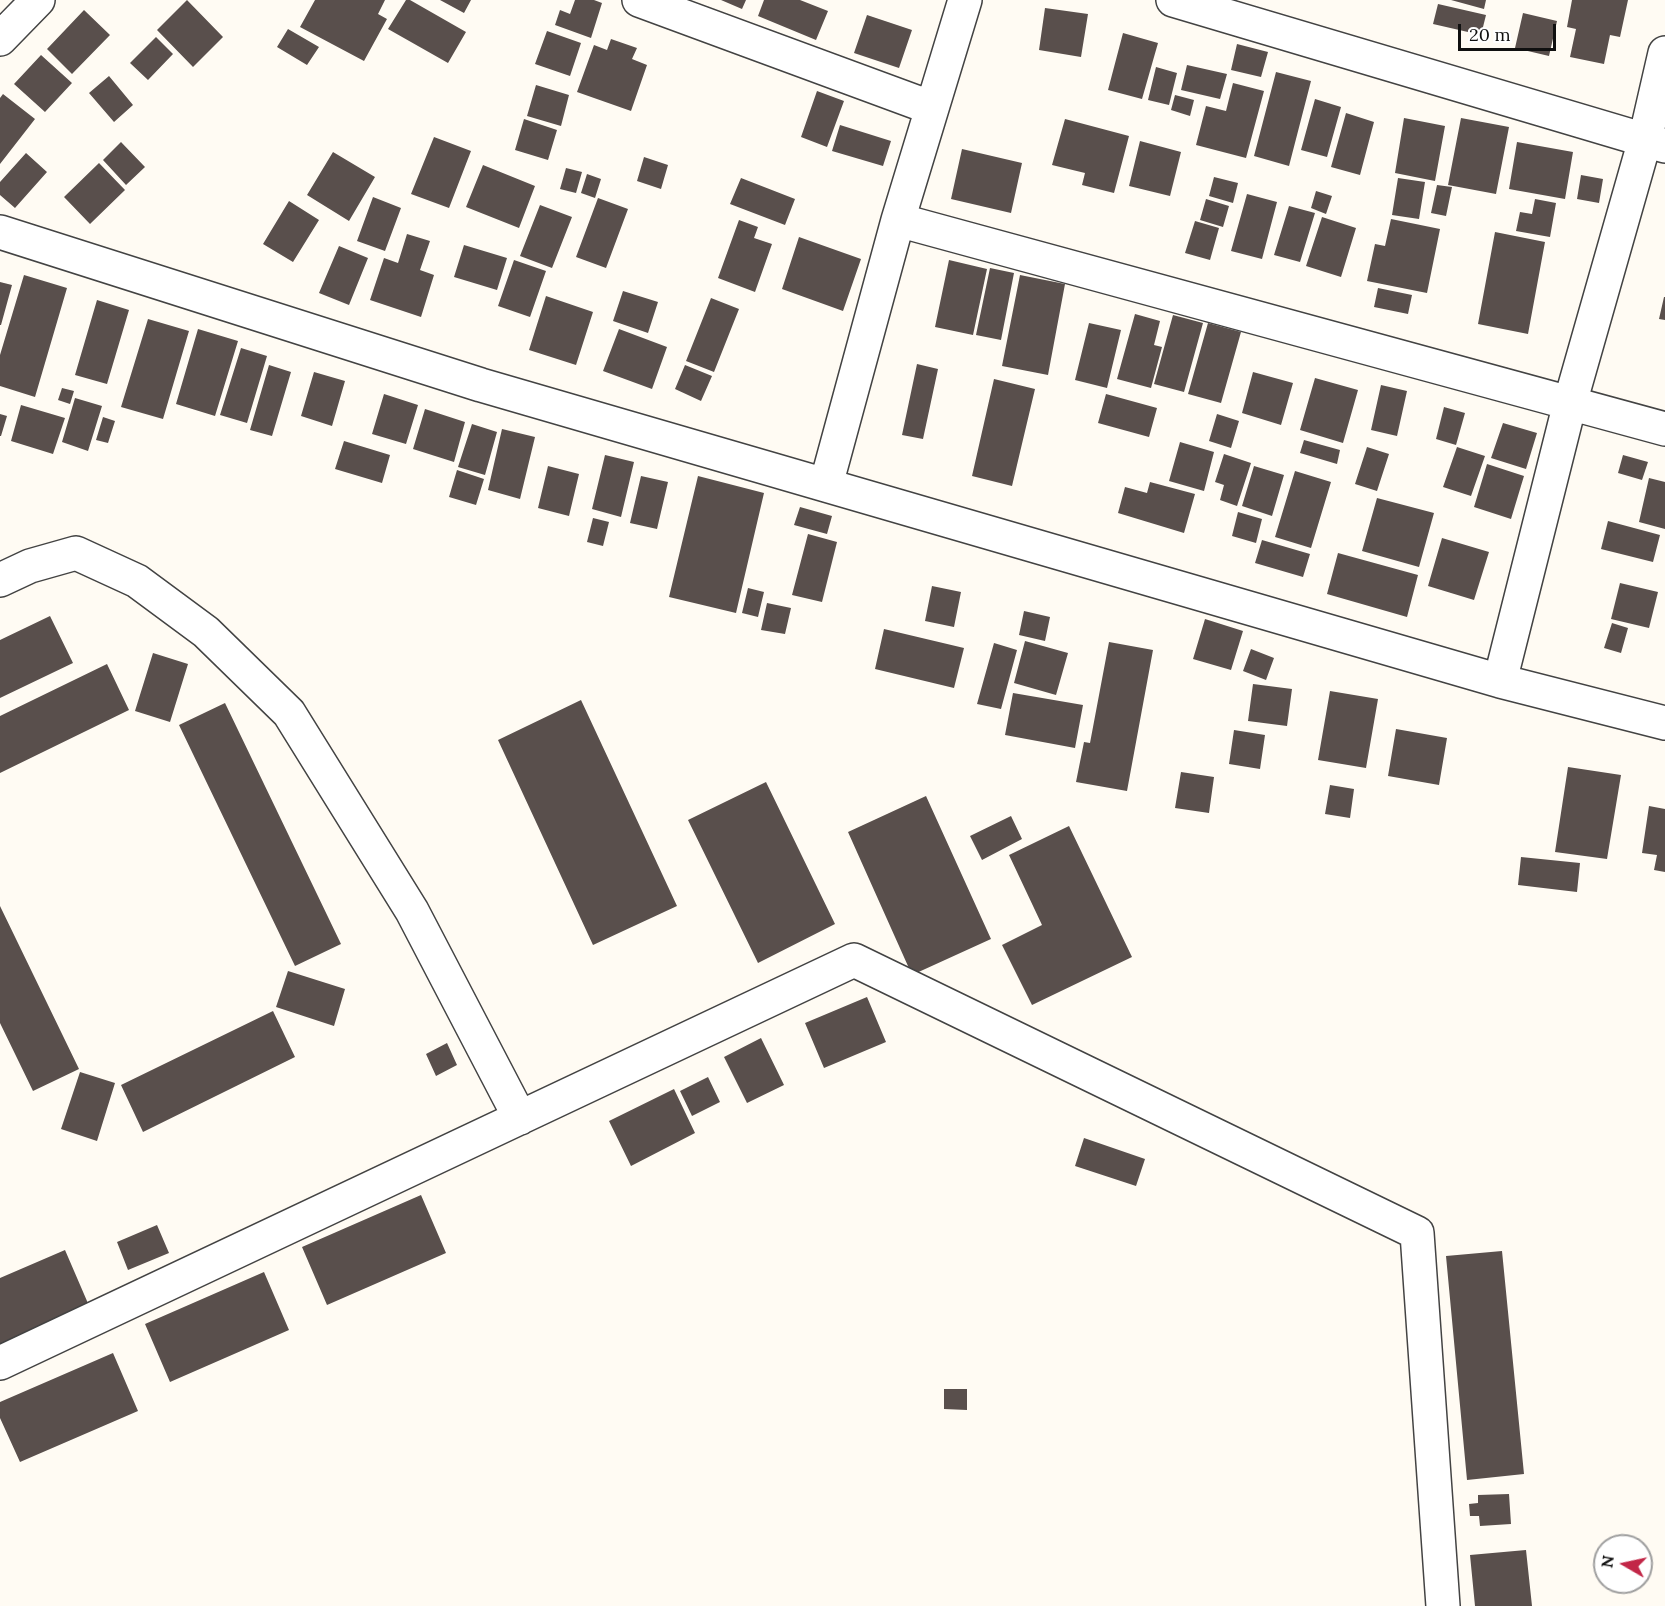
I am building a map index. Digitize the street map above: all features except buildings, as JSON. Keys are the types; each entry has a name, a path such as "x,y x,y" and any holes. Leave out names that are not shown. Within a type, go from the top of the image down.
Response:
{"street":[{"path":"0,39 38,0"},
{"path":"639,0 932,108"},
{"path":"826,485 898,220 965,0"},
{"path":"1173,0 1655,143"},
{"path":"1500,681 1570,403 1655,143 1665,53"},
{"path":"898,220 1665,429"},
{"path":"0,232 481,385 1500,681 1665,723"},
{"path":"0,580 30,567 76,553 137,581 206,632 289,713 412,911 520,1118"},
{"path":"0,1363 854,960 1417,1233 1443,1606"}]}
